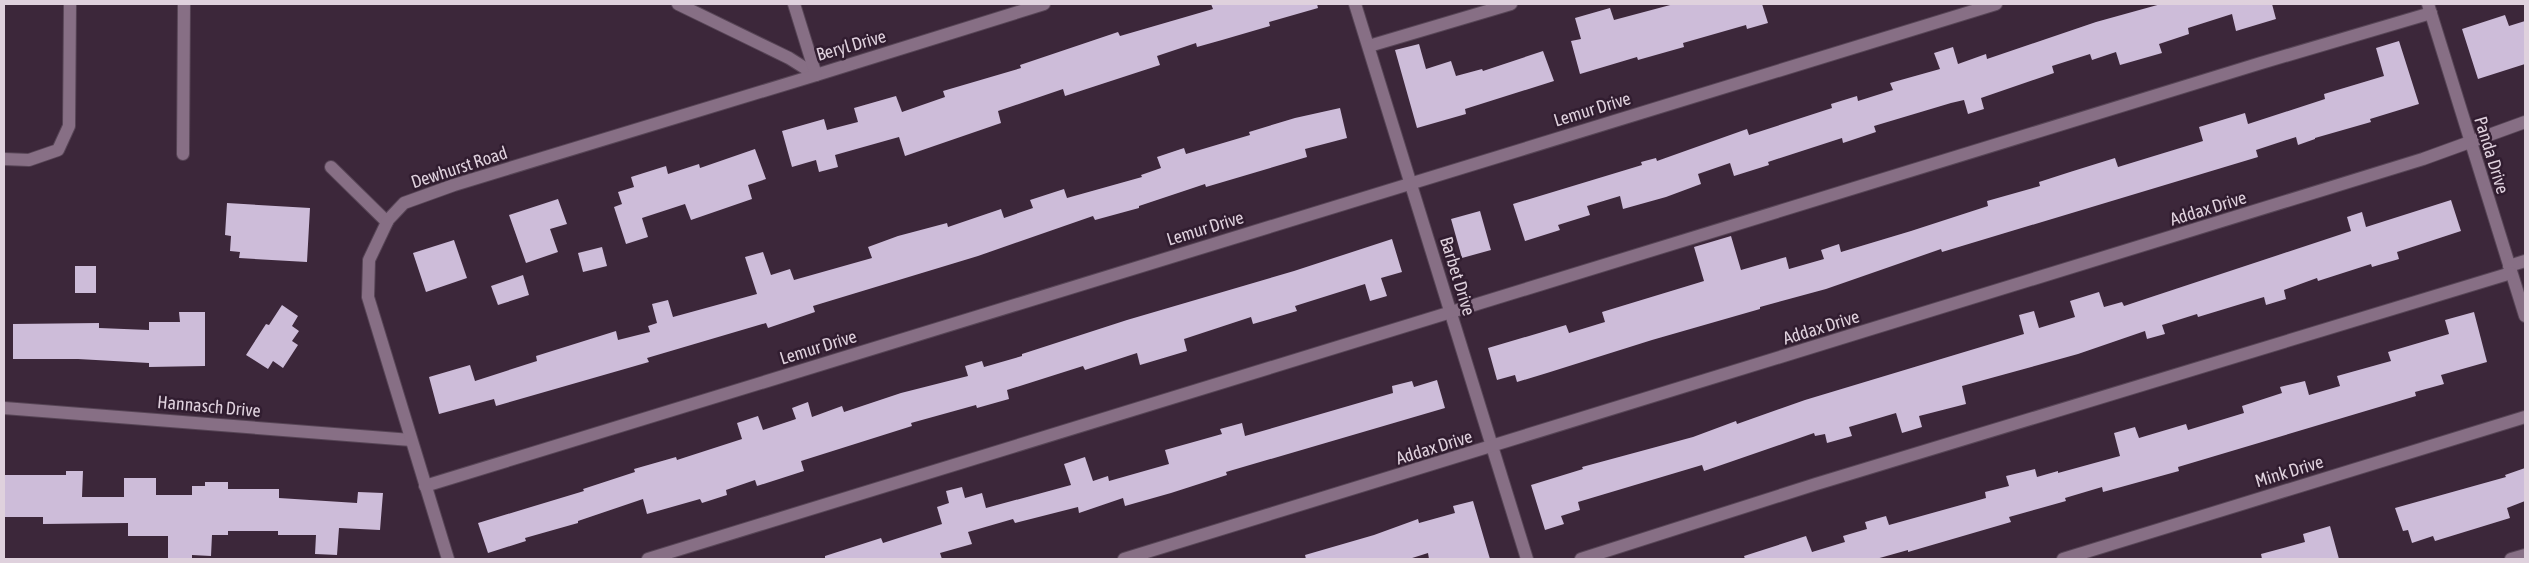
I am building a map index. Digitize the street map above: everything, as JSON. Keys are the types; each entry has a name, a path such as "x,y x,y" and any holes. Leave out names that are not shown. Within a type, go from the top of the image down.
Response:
{"street":[{"path":"4,159 30,160 58,150 68,126 70,4"},
{"path":"183,154 184,4"},
{"path":"794,4 816,75"},
{"name":"Beryl Drive","path":"687,5 789,58 816,75 1044,4"},
{"name":"Barbet Drive","path":"1356,4 1527,559"},
{"path":"1369,46 1511,4"},
{"name":"Lemur Drive","path":"425,486 1996,4"},
{"path":"648,559 2196,83 2430,8"},
{"name":"Panda Drive","path":"2430,8 2469,141 2525,316"},
{"name":"Dewhurst Road","path":"448,559 368,297 369,260 387,222 404,203 454,185 816,75"},
{"name":"Addax Drive","path":"1124,559 1492,448 2404,165 2525,122"},
{"path":"331,167 387,222"},
{"path":"1581,559 1816,484 2510,270 2525,262"},
{"name":"Hannasch Drive","path":"4,408 411,440"},
{"name":"Mink Drive","path":"2063,559 2525,417"},
{"path":"2511,559 2525,555"}],"building":[{"path":"1211,4 1317,4 1318,8 1269,22 1270,26 1197,47 1196,43 1157,56 1160,65 1065,96 1063,89 998,111 1001,123 905,156 899,137 835,155 838,167 819,172 816,160 792,167 782,131 824,119 827,130 858,122 854,108 896,96 902,112 945,97 943,91 1021,68 1020,65 1118,32 1120,36 1213,9"},
{"path":"1674,4 1762,4 1768,23 1747,29 1746,25 1683,43 1684,47 1638,60 1637,57 1580,74 1571,41 1581,39 1575,18 1610,8 1614,20"},
{"path":"2161,4 2272,4 2276,19 2236,31 2232,14 2188,28 2189,34 2159,44 2162,53 2120,65 2116,52 2092,60 2090,54 2052,66 2054,73 1981,98 1984,109 1968,114 1964,100 1951,103 1874,126 1876,132 1843,143 1842,138 1768,162 1769,165 1734,176 1730,163 1698,174 1701,184 1666,197 1623,209 1620,196 1587,206 1590,215 1558,225 1560,230 1525,241 1513,204 1642,165 1641,162 1656,158 1657,161 1747,129 1749,135 1832,108 1831,104 1857,96 1858,101 1893,90 1890,83 1940,69 1934,53 1953,47 1958,64 1986,54 1987,59 2096,22"},
{"path":"2505,15 2509,26 2525,21 2525,64 2478,79 2462,29"},
{"path":"2399,41 2419,104 2370,119 2371,122 2315,138 2298,145 2296,137 2256,150 2258,157 1942,252 1941,249 1826,289 1760,307 1760,309 1517,382 1515,375 1497,380 1488,348 1566,325 1569,333 1605,322 1602,312 1704,281 1694,247 1731,236 1741,270 1786,257 1789,269 1824,259 1821,250 1839,244 1841,252 1911,231 1988,206 1987,201 2040,186 2039,182 2070,172 2115,158 2118,167 2203,141 2199,127 2245,113 2248,124 2325,99 2324,94 2384,76 2376,48"},
{"path":"1419,44 1426,69 1451,61 1456,76 1482,69 1483,71 1543,51 1554,81 1465,109 1466,114 1417,128 1395,50"},
{"path":"1340,108 1347,138 1305,149 1307,157 1206,187 1205,184 1139,206 1139,208 1095,220 1093,216 978,256 813,306 815,312 768,328 766,323 647,358 649,362 496,406 494,399 439,414 429,377 470,365 475,381 537,361 536,356 616,331 618,340 650,332 648,326 657,323 652,304 668,300 673,317 757,294 745,257 763,252 771,275 790,269 794,280 872,258 868,247 898,236 947,223 948,227 1001,209 1004,218 1033,208 1030,200 1064,189 1067,198 1142,177 1141,175 1161,168 1157,157 1184,148 1186,154 1250,135 1249,132 1295,118"},
{"path":"755,149 766,179 748,185 752,199 691,220 685,204 642,218 648,237 626,244 614,207 622,204 618,192 634,187 631,177 666,166 668,174 699,164 700,168"},
{"path":"558,199 567,224 550,229 558,252 526,263 509,215"},
{"path":"2451,200 2461,231 2397,252 2399,259 2372,267 2371,264 2318,281 2317,278 2284,290 2286,299 2266,305 2264,297 2198,317 2197,314 2162,325 2165,334 2147,339 2145,331 2078,354 1962,386 1966,404 1919,416 1922,427 1902,433 1896,413 1849,427 1852,436 1827,443 1825,434 1815,436 1814,433 1704,471 1702,465 1578,502 1580,510 1561,516 1564,524 1545,530 1531,485 1583,469 1582,467 1693,437 1736,421 1737,424 1805,400 2024,334 2019,315 2034,311 2039,328 2075,317 2070,301 2099,292 2104,307 2122,302 2124,306 2351,231 2347,217 2362,212 2366,227"},
{"path":"227,203 310,208 307,262 239,258 240,252 230,251 231,236 225,235"},
{"path":"1480,211 1491,250 1462,258 1451,219"},
{"path":"1392,239 1402,272 1381,278 1387,296 1370,301 1365,284 1295,306 1297,311 1253,324 1251,317 1184,339 1187,351 1140,365 1137,353 1085,370 1083,366 1007,390 1009,399 977,408 976,405 911,423 912,426 801,461 804,471 757,486 755,480 726,490 727,495 702,503 700,499 647,514 643,499 578,521 578,523 525,538 526,541 488,553 478,523 584,491 583,489 635,472 634,469 676,457 677,460 742,439 737,423 758,416 763,430 796,419 792,408 808,402 812,417 842,406 844,412 901,393 968,376 965,366 982,361 984,367 1022,356 1022,354 1127,320 1294,271"},
{"path":"454,240 467,278 426,292 413,253"},
{"path":"602,247 607,266 583,272 578,253"},
{"path":"75,266 96,266 96,293 75,293"},
{"path":"523,275 529,295 498,305 491,286"},
{"path":"282,305 298,316 292,326 299,331 292,341 298,345 283,368 273,361 268,369 246,355 266,324 269,325"},
{"path":"179,312 205,312 205,366 149,367 149,363 78,359 13,359 13,324 99,323 99,328 149,330 149,322 180,322"},
{"path":"2474,312 2487,362 2441,375 2444,384 2415,392 2416,396 2178,467 2179,471 2103,492 2102,487 2065,498 2066,501 2009,517 2011,522 1908,552 1908,550 1876,559 1745,559 1744,556 1806,536 1812,552 1845,542 1843,536 1867,529 1865,522 1886,516 1889,525 1986,498 1985,492 2009,486 2006,476 2035,469 2037,477 2120,456 2114,433 2135,427 2139,438 2186,424 2188,430 2244,413 2242,406 2282,393 2280,387 2305,381 2309,395 2340,386 2337,376 2391,361 2388,352 2449,334 2445,320"},
{"path":"1437,380 1445,408 1226,472 1227,475 1171,493 1125,506 1123,498 1079,513 1078,507 1015,523 1013,519 968,532 972,544 940,553 942,559 825,559 825,556 881,538 883,543 942,524 937,507 949,503 946,491 962,487 965,498 982,493 986,508 1071,485 1064,464 1085,457 1093,481 1108,476 1109,481 1169,464 1165,450 1222,434 1220,429 1242,423 1245,436 1393,393 1392,386 1412,381 1414,387"},
{"path":"2525,468 2525,501 2507,508 2510,518 2435,541 2433,536 2412,543 2408,530 2403,531 2395,508 2506,477 2505,475"},
{"path":"66,471 83,471 82,497 124,497 124,478 156,478 156,495 192,495 192,486 205,486 205,482 228,482 228,489 279,489 279,498 357,503 358,492 383,493 380,530 339,528 337,555 315,554 316,535 278,535 278,531 228,531 228,535 212,535 211,556 192,555 192,559 168,559 168,536 128,536 128,523 43,524 43,517 4,517 4,475 66,475"},
{"path":"1473,501 1490,559 1429,559 1428,553 1409,559 1306,559 1305,555 1374,535 1418,519 1419,523 1455,513 1453,506"},
{"path":"2330,526 2339,559 2262,559 2261,554 2305,542 2303,534"}]}
